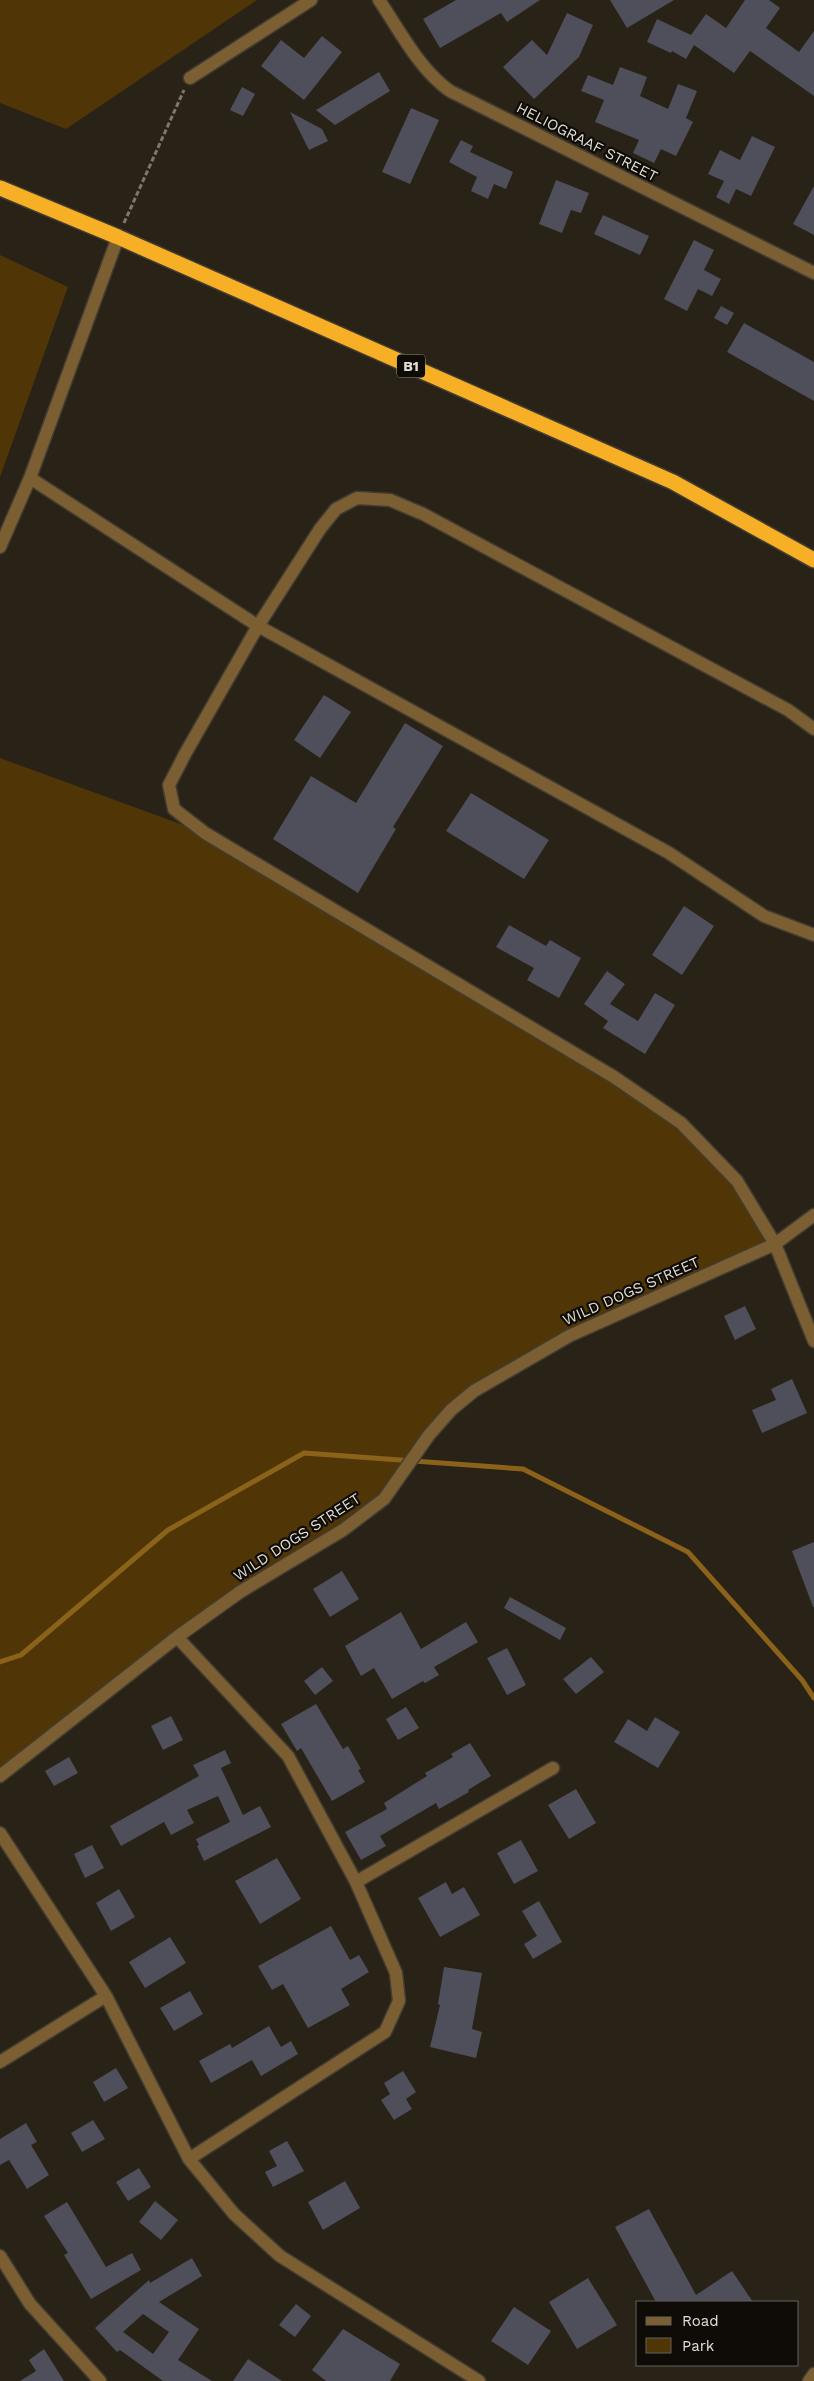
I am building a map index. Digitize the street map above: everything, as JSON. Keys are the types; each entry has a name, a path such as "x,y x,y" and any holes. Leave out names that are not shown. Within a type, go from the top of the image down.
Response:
{"highway":[{"name":"B1","path":"0,188 118,237 673,482 814,560"}],"street":[{"path":"190,78 311,0"},
{"name":"HELIOGRAAF STREET","path":"379,0 425,68 436,81 450,91 814,273"},
{"path":"0,546 30,478 118,237"},
{"path":"30,478 258,626 669,853 764,916 814,935 814,929"},
{"path":"814,729 788,710 422,514 390,500 357,498 336,509 320,529 258,626 169,785 174,809 205,833 614,1077 681,1123 737,1181 775,1244 814,1341"},
{"name":"WILD DOGS STREET","path":"0,1776 177,1637 240,1592 343,1530 384,1499 435,1429 451,1410 474,1392 569,1336 775,1244 814,1215"},
{"path":"177,1637 288,1756 356,1882 396,1973 399,2001 385,2032 189,2159"},
{"path":"356,1882 553,1768"},
{"path":"0,1833 106,1996 189,2159 234,2214 280,2256 479,2381"},
{"path":"0,2062 106,1996"},
{"path":"0,2256 30,2304 100,2381"},
{"path":"810,2381 814,2374"}],"path":[{"path":"118,237 190,78"}],"green space":[{"path":"0,0 257,0 66,129 0,103"},
{"path":"0,255 68,287 0,477"},
{"path":"0,758 205,833 681,1123 737,1181 775,1244 569,1336 451,1410 384,1499 240,1592 0,1776"}],"building":[{"path":"456,0 540,0 507,22 501,13 440,48 423,19"},
{"path":"610,0 674,0 627,28"},
{"path":"745,0 769,0 780,8 766,28 799,52 814,31 814,96 750,51 734,73 694,45 686,59 672,51 671,53 647,42 657,19 691,35 706,14 726,28"},
{"path":"567,13 593,25 579,57 534,99 503,67 532,40 547,55"},
{"path":"322,36 342,52 304,100 261,66 281,40 304,58"},
{"path":"620,67 647,77 640,96 668,109 678,84 697,91 686,118 693,122 676,156 661,149 654,163 633,153 639,140 595,122 604,100 581,91 588,75 613,85"},
{"path":"379,72 390,91 335,125 316,110"},
{"path":"242,87 255,94 243,116 230,110"},
{"path":"411,108 439,120 410,184 382,172"},
{"path":"290,112 322,129 328,141 309,150"},
{"path":"752,136 775,147 751,196 736,189 729,204 716,197 724,181 708,174 720,150 740,160"},
{"path":"461,140 473,146 470,152 513,172 506,189 494,184 488,199 471,191 477,177 449,162"},
{"path":"556,180 589,193 581,213 571,210 562,233 539,224"},
{"path":"814,186 814,235 793,224"},
{"path":"603,215 649,236 640,255 594,234"},
{"path":"694,240 714,250 704,270 721,279 712,296 698,289 687,311 664,299"},
{"path":"721,306 734,313 727,325 714,318"},
{"path":"744,323 814,362 814,401 727,352"},
{"path":"324,695 351,712 320,758 294,740"},
{"path":"405,723 443,746 393,827 396,829 358,893 273,839 311,776 356,803"},
{"path":"471,793 549,840 524,879 446,831"},
{"path":"684,906 714,926 682,975 652,955"},
{"path":"509,925 546,946 550,940 581,958 559,998 527,980 534,968 496,947"},
{"path":"607,971 625,984 610,1004 638,1021 655,993 675,1005 645,1054 603,1028 608,1021 584,1004"},
{"path":"745,1306 756,1329 735,1340 724,1316"},
{"path":"792,1379 807,1413 762,1433 752,1410 776,1400 771,1389"},
{"path":"814,1542 814,1607 813,1607 792,1551"},
{"path":"342,1571 359,1599 330,1617 313,1589"},
{"path":"510,1597 566,1628 560,1640 504,1608"},
{"path":"401,1612 421,1649 466,1622 478,1642 434,1667 439,1675 425,1683 423,1681 392,1699 374,1668 361,1676 345,1646"},
{"path":"507,1648 526,1685 507,1695 487,1658"},
{"path":"591,1657 604,1672 576,1694 563,1679"},
{"path":"322,1667 333,1681 315,1695 304,1681"},
{"path":"316,1704 343,1749 348,1746 361,1769 358,1770 365,1782 332,1801 301,1748 297,1751 281,1724"},
{"path":"406,1707 419,1728 398,1740 386,1719"},
{"path":"171,1716 183,1740 163,1750 151,1726"},
{"path":"655,1717 680,1732 658,1768 614,1742 628,1719 647,1731"},
{"path":"470,1743 491,1776 468,1790 469,1792 439,1809 436,1803 380,1836 386,1846 361,1860 345,1832 387,1809 384,1803 427,1776 425,1773 453,1757 451,1754"},
{"path":"225,1750 231,1763 221,1768 243,1815 260,1806 271,1827 204,1861 196,1839 230,1822 218,1796 187,1810 194,1823 171,1835 164,1822 121,1846 110,1826 199,1776 193,1765"},
{"path":"69,1757 78,1773 54,1786 45,1771"},
{"path":"576,1789 596,1823 569,1839 548,1805"},
{"path":"521,1840 538,1871 514,1884 497,1853"},
{"path":"92,1845 104,1868 85,1878 74,1854"},
{"path":"277,1858 301,1899 260,1924 235,1881"},
{"path":"446,1882 452,1894 464,1887 480,1915 440,1937 418,1898"},
{"path":"119,1889 135,1917 111,1931 96,1903"},
{"path":"539,1901 562,1942 533,1959 524,1944 537,1936 522,1911"},
{"path":"331,1926 350,1960 359,1955 369,1972 341,1989 350,2005 308,2028 283,1984 272,1990 258,1966"},
{"path":"170,1937 186,1963 145,1988 129,1962"},
{"path":"444,1967 482,1973 472,2029 482,2032 476,2058 430,2047 440,2005 438,2004"},
{"path":"190,1991 203,2014 174,2031 160,2008"},
{"path":"269,2026 281,2047 291,2041 298,2054 261,2076 252,2060 211,2083 199,2061 230,2044 232,2048"},
{"path":"116,2068 128,2088 104,2102 93,2082"},
{"path":"403,2071 416,2092 406,2099 412,2109 394,2120 381,2100 390,2094 384,2083"},
{"path":"93,2120 105,2139 82,2152 71,2133"},
{"path":"26,2123 37,2142 31,2145 49,2175 27,2189 9,2160 0,2165 0,2139"},
{"path":"287,2141 304,2171 273,2187 265,2172 277,2166 269,2151"},
{"path":"139,2168 151,2187 128,2201 116,2182"},
{"path":"345,2181 360,2208 323,2230 308,2202"},
{"path":"155,2201 178,2220 161,2240 139,2222"},
{"path":"67,2202 106,2267 132,2253 141,2270 91,2299 64,2255 68,2253 44,2216"},
{"path":"649,2209 696,2295 732,2271 752,2301 655,2301 615,2227"},
{"path":"192,2258 202,2276 159,2302 199,2329 178,2360 212,2381 163,2381 120,2350 117,2352 95,2328 149,2280 150,2283","holes":["143,2314 169,2332 153,2354 123,2332"]},
{"path":"588,2278 617,2325 577,2349 549,2302"},
{"path":"296,2304 311,2316 295,2337 279,2325"},
{"path":"514,2307 551,2331 528,2365 491,2341"},
{"path":"343,2329 400,2364 390,2381 326,2381 312,2370"},
{"path":"44,2349 64,2381 20,2381 36,2371 29,2360"},
{"path":"248,2359 282,2381 233,2381"}],"waterway":[{"path":"0,1662 21,1655 168,1530 304,1453 523,1469 688,1552 802,1680 814,1698"}]}
